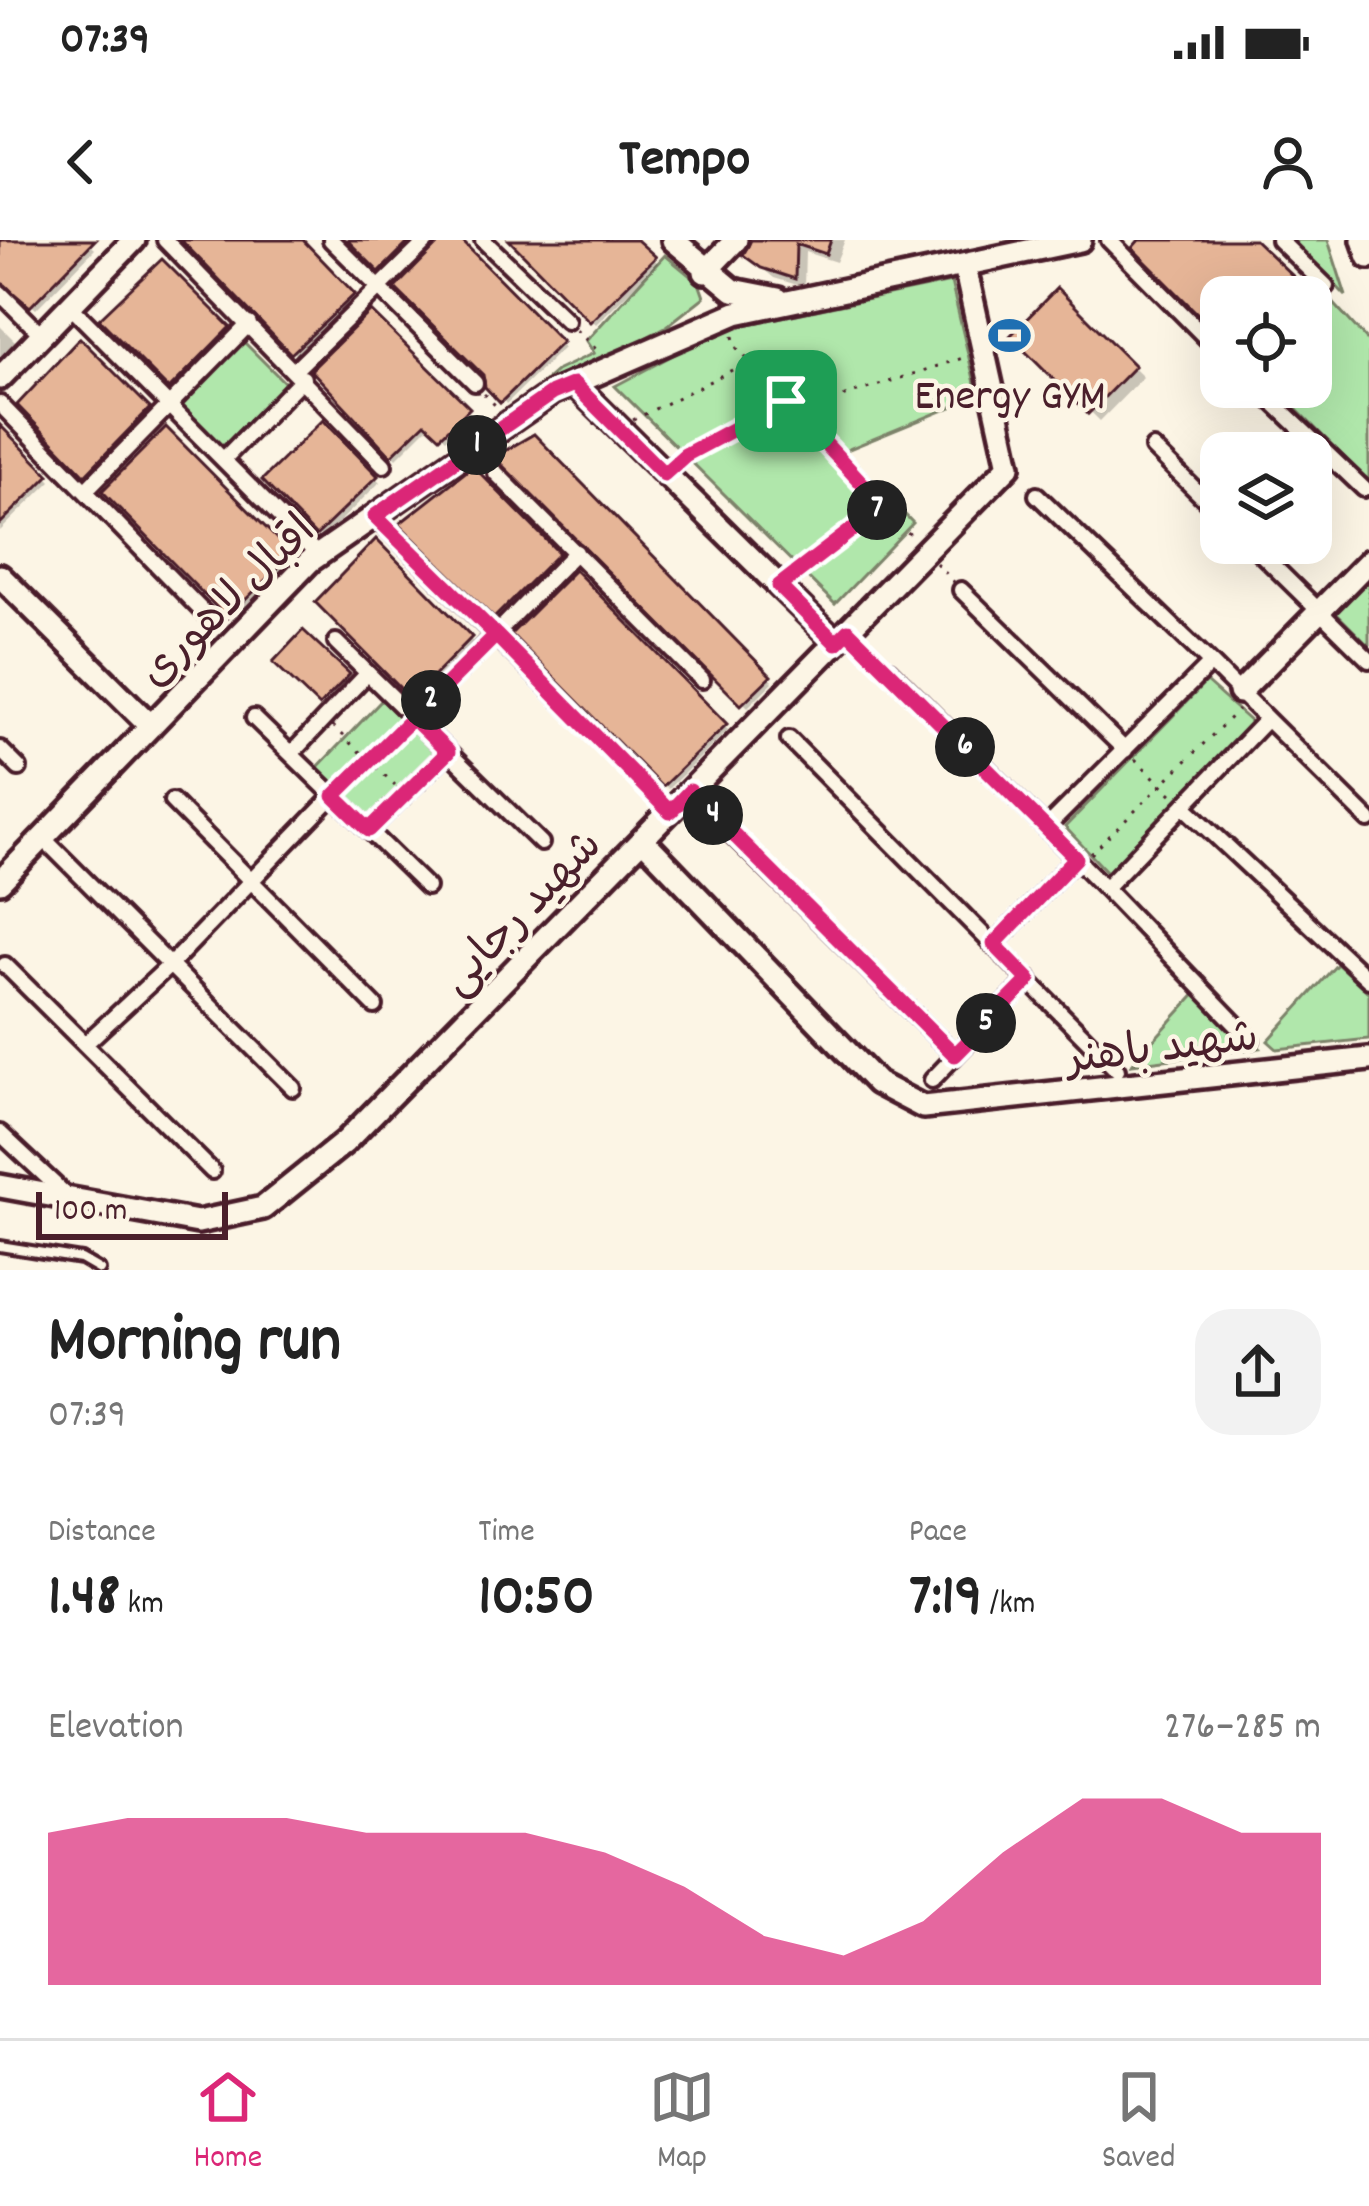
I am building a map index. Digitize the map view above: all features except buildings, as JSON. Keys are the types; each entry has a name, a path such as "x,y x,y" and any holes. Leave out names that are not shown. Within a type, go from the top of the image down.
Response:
{"street":[{"path":"166,240 385,465"},
{"path":"331,240 475,383"},
{"path":"224,459 378,287 428,240"},
{"path":"484,240 567,321"},
{"path":"673,240 705,272 733,290 799,301"},
{"path":"705,272 736,240"},
{"name":"اقبال لاهوری","path":"0,882 319,556 511,422 574,384 736,313 1080,240"},
{"path":"1109,240 1200,331"},
{"path":"1279,240 1316,276"},
{"path":"1363,240 1369,257"},
{"path":"0,378 130,241"},
{"path":"965,267 985,351"},
{"path":"698,330 713,307 705,272"},
{"path":"0,293 42,334"},
{"path":"70,306 319,556"},
{"path":"86,490 249,324"},
{"name":"شهید رجایی","path":"0,1186 198,1222 262,1208 346,1142 1010,466 985,351"},
{"path":"574,384 779,586 842,637"},
{"path":"0,404 205,614"},
{"path":"1279,408 1364,490"},
{"path":"1153,448 1200,494"},
{"path":"496,472 702,680"},
{"path":"1036,495 1369,820"},
{"path":"375,516 640,779"},
{"path":"413,718 576,552"},
{"path":"1244,696 1369,561"},
{"path":"1271,564 1369,660"},
{"path":"0,576 151,726"},
{"path":"961,590 1125,750"},
{"path":"336,642 541,843"},
{"path":"1046,828 1211,663"},
{"path":"889,670 1251,1040"},
{"path":"291,754 368,673"},
{"path":"254,718 428,887"},
{"path":"1106,888 1267,719"},
{"path":"789,739 1117,1070"},
{"path":"0,749 20,768"},
{"path":"369,830 448,752"},
{"path":"85,1044 170,965 334,796"},
{"path":"172,801 375,1006"},
{"path":"1184,806 1369,980"},
{"path":"721,824 955,1055"},
{"path":"43,838 293,1088"},
{"name":"شهید باهنر","path":"643,839 878,1083 923,1107 1369,1059"},
{"path":"994,944 1079,861"},
{"path":"5,965 212,1171"},
{"path":"932,1080 1029,980"},
{"path":"0,1132 70,1199"}],"lane":[{"path":"0,1246 81,1259 100,1270"}],"path":[{"path":"567,321 614,366"},
{"path":"730,328 735,346 906,530"},
{"path":"796,412 985,351"},
{"path":"620,429 749,361"},
{"path":"475,383 511,422"},
{"path":"664,474 685,455 786,401"},
{"path":"779,586 883,506"},
{"path":"926,551 961,590"},
{"path":"842,637 889,670"},
{"path":"1079,861 1162,785 1244,696"},
{"path":"334,796 413,718"},
{"path":"324,719 405,794"},
{"path":"1125,750 1184,806"},
{"path":"690,791 721,824"}],"green space":[{"path":"1292,240 1328,240 1346,296 1332,276"},
{"path":"665,255 699,283 704,297 667,326 506,415 556,371 594,353 586,341"},
{"path":"951,282 978,396 844,451 913,523 835,604 615,386 720,330"},
{"path":"1332,301 1369,342 1369,482 1332,445 1332,432 1319,432 1295,408 1332,408"},
{"path":"243,341 286,384 220,449 177,406"},
{"path":"1369,578 1369,646 1335,612"},
{"path":"1206,682 1252,723 1107,872 1065,827"},
{"path":"382,700 434,753 367,819 316,769"},
{"path":"1337,964 1369,993 1369,1039 1277,1049 1268,1041"},
{"path":"1200,989 1260,1048 1132,1064"}],"place":[{"name":"Energy GYM","path":"1010,336"}],"route":[{"path":"786,401 685,455 664,474 574,384 552,393 375,516 496,635 413,718 448,752 369,830 334,796 496,635 670,812 690,791 955,1055 1029,980 994,944 1076,858 848,631 836,643 779,586 883,506 786,401"}]}
